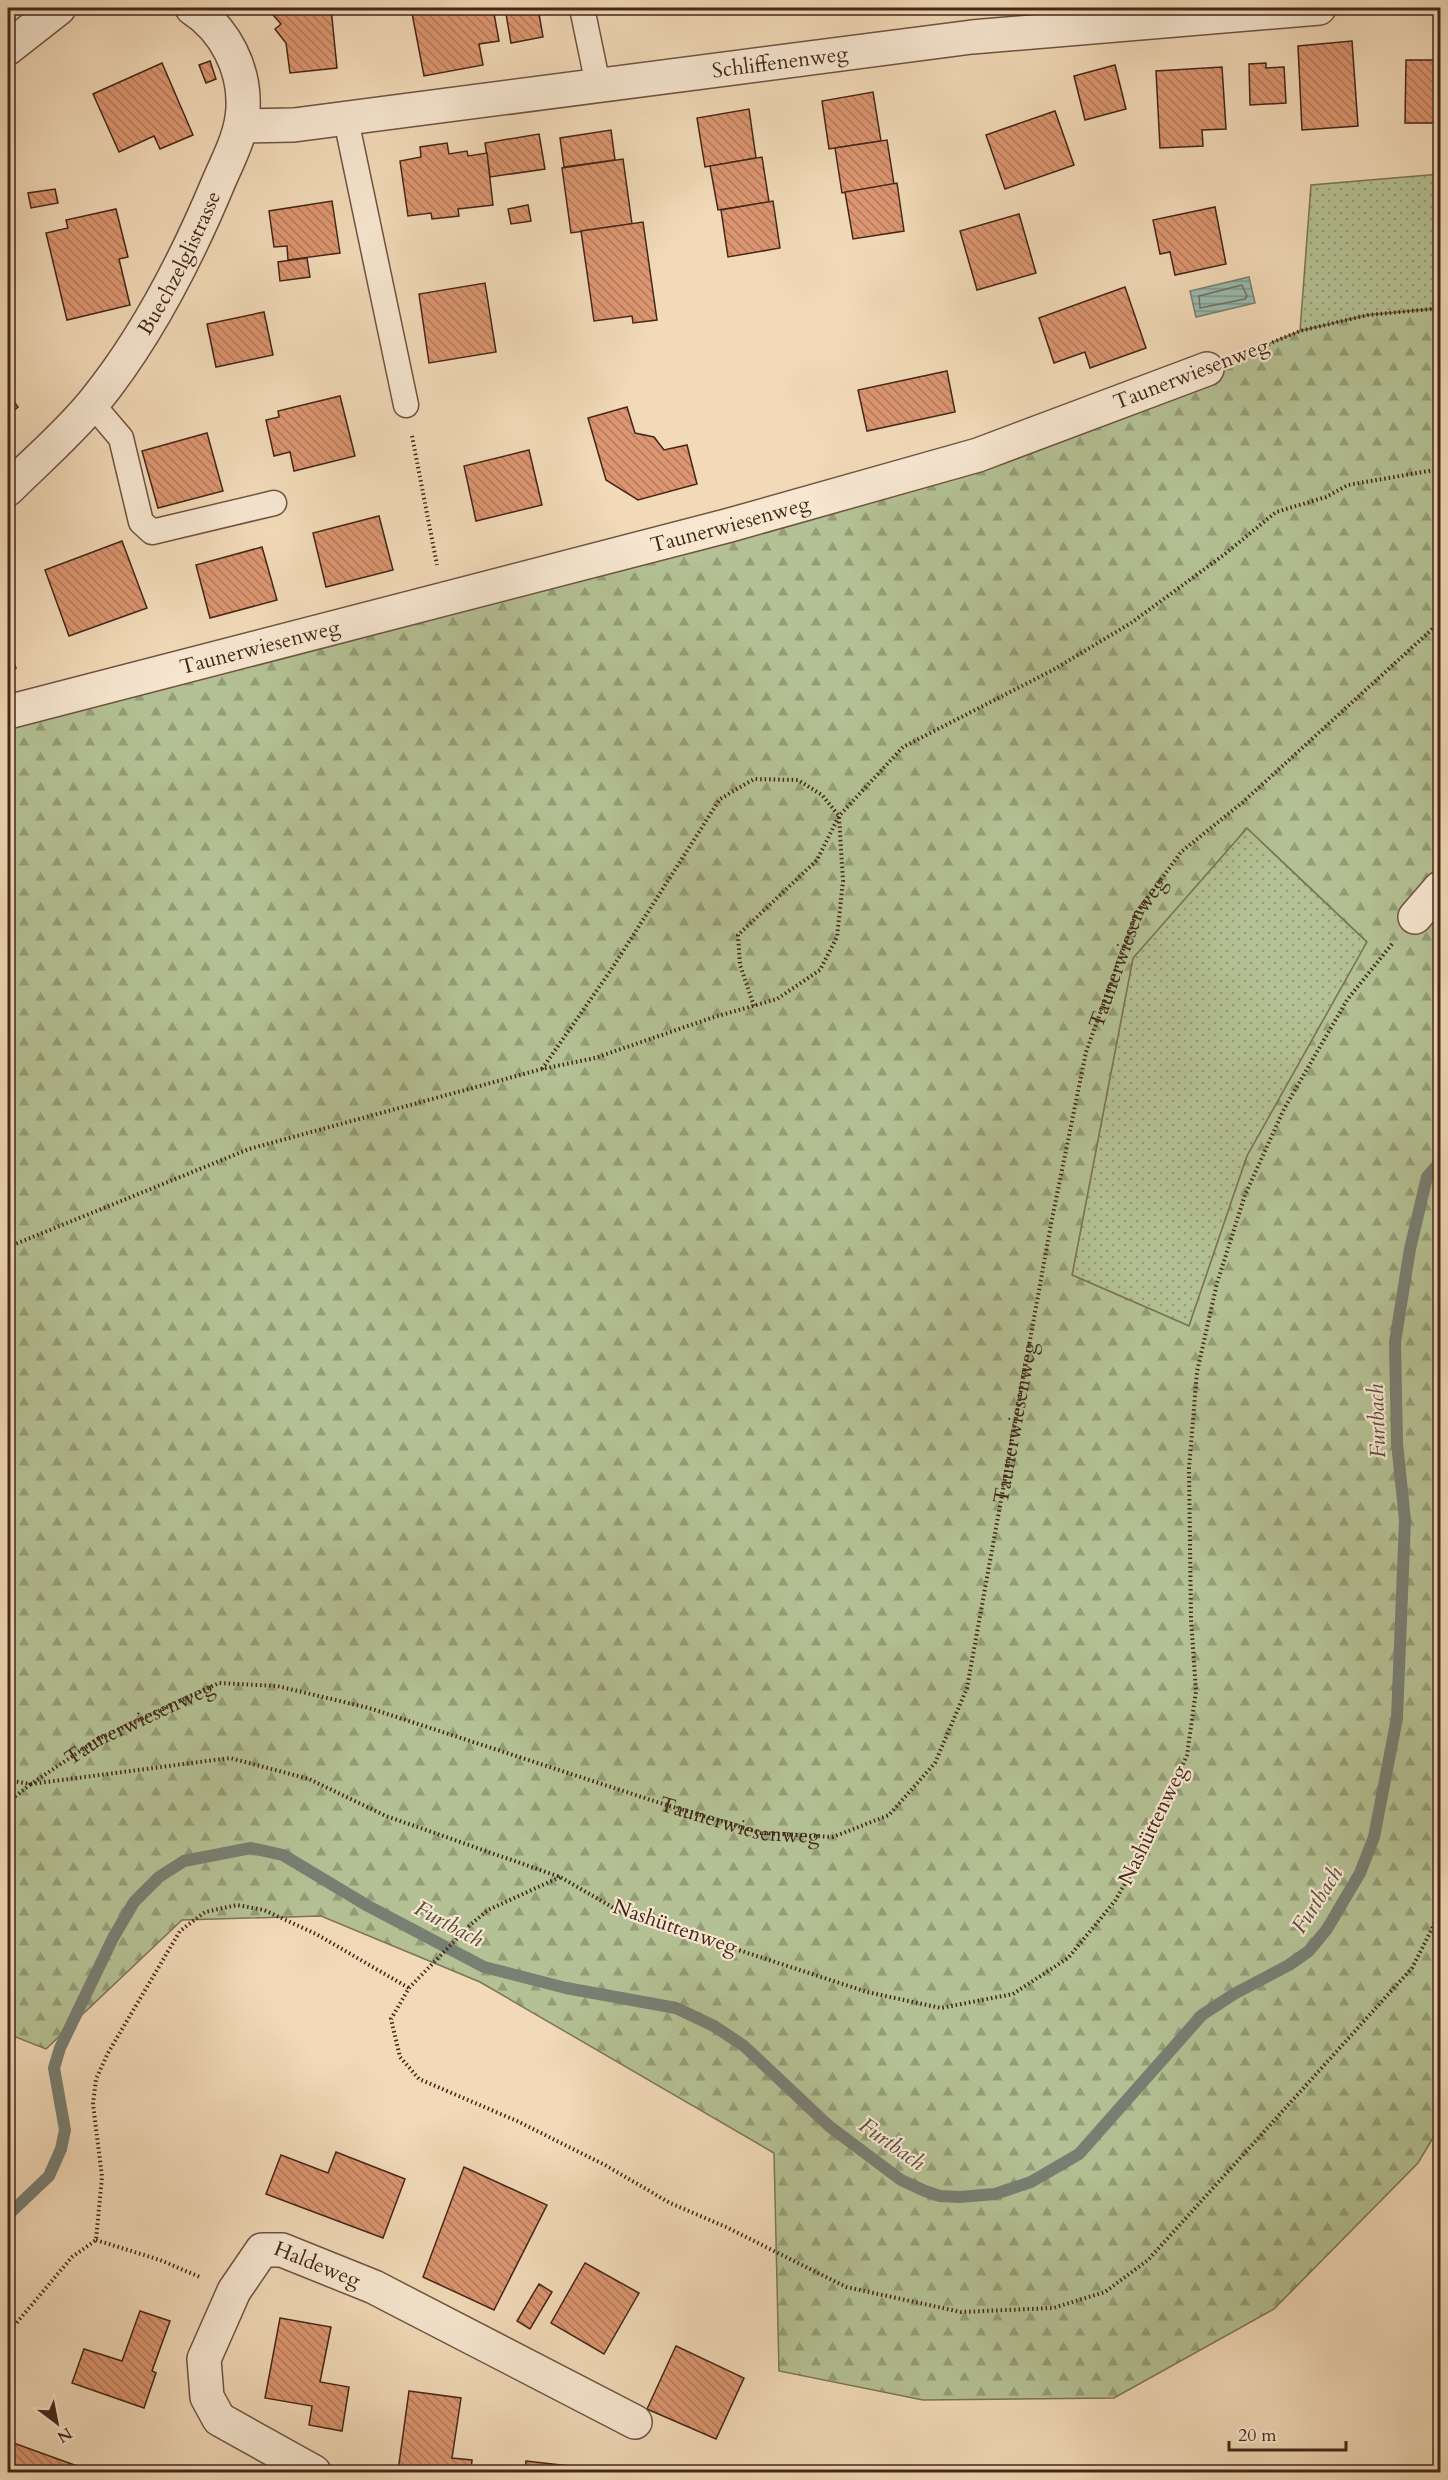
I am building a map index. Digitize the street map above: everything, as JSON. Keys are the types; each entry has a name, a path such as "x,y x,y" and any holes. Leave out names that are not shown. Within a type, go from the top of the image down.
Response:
{"street":[{"path":"8,48 59,8"},
{"name":"Buechzelglistrasse","path":"8,489 92,405 122,366 186,255 241,126 243,93 239,70 231,51 215,28 192,8"},
{"name":"Schliffenenweg","path":"241,126 294,125 972,37 1319,8"},
{"name":"Taunerwiesenweg","path":"8,712 730,525 978,455 1207,369"},
{"path":"1428,913 1440,888"},
{"name":"Haldeweg","path":"314,2472 219,2419 207,2397 204,2359 234,2291 262,2250 282,2250 374,2287 635,2422"}],"lane":[{"path":"582,8 598,85"},
{"path":"348,117 349,134 406,405"},
{"path":"92,405 121,438 141,522 152,532 274,503"}],"path":[{"name":"Taunerwiesenweg","path":"1207,369 1300,331 1368,315 1431,309 1440,311"},
{"path":"406,405 443,598"},
{"path":"754,1006 740,964 738,935 817,860 840,816 903,747 1053,670 1131,623 1276,512 1326,496 1348,485 1440,468"},
{"name":"Taunerwiesenweg","path":"31,1784 98,1738 219,1683 277,1686 369,1708 660,1803 761,1833 832,1836 889,1815 935,1763 967,1688 1049,1235 1086,1052 1136,914 1181,852 1243,802 1440,622"},
{"path":"8,1247 249,1149 542,1069 595,1058 777,999 820,970 837,937 843,881 840,816 822,795 798,780 754,778 720,799 611,970 542,1069"},
{"name":"Nashüttenweg","path":"561,1877 619,1911 867,1992 941,2008 1013,1994 1068,1958 1115,1901 1153,1834 1187,1755 1196,1690 1191,1619 1189,1468 1197,1372 1217,1283 1245,1195 1284,1109 1347,1000 1428,913"},
{"name":"Taunerwiesenweg","path":"31,1784 230,1758 309,1779 386,1816 561,1877"},
{"path":"8,1780 31,1784"},
{"path":"8,1802 31,1784"},
{"path":"561,1877 488,1910 470,1925 409,1988 392,2019 400,2057 419,2079 517,2121 605,2165 670,2203 726,2227 846,2287 962,2312 1053,2308 1105,2292 1148,2260 1412,1968 1440,1913"},
{"path":"8,2333 72,2257 96,2240 102,2177 93,2104 96,2079 167,1950 180,1931 205,1912 237,1905 264,1910 316,1934 409,1988"},
{"path":"96,2240 160,2260 234,2291"}],"green space":[{"path":"1440,174 1440,311 1431,309 1368,315 1300,331 1311,185"},
{"path":"1432,309 1440,311 1440,2126 1418,2163 1274,2309 1114,2398 923,2400 779,2371 774,2153 480,1982 321,1916 182,1920 46,2049 8,2034 8,712 730,525 1207,369 1300,331 1368,315","holes":["1247,828 1367,942 1247,1156 1189,1326 1072,1275 1133,958"]},
{"path":"1247,828 1367,942 1247,1156 1189,1326 1072,1275 1133,958"}],"water":[{"path":"1249,277 1255,303 1196,317 1190,291"}],"building":[{"path":"267,8 331,8 337,68 290,73 286,43 275,29 281,24"},
{"path":"411,8 493,8 499,41 479,44 483,65 424,76"},
{"path":"505,8 538,8 543,37 511,43"},
{"path":"1352,41 1358,126 1302,130 1298,46"},
{"path":"1406,60 1440,60 1440,123 1405,123"},
{"path":"210,61 216,79 206,83 199,65"},
{"path":"162,63 193,135 160,149 154,136 119,152 93,94"},
{"path":"1266,63 1266,68 1284,67 1286,103 1250,105 1249,64"},
{"path":"1115,65 1126,109 1085,120 1074,76"},
{"path":"1222,67 1226,129 1202,130 1203,146 1160,148 1156,71"},
{"path":"873,92 881,141 829,149 822,101"},
{"path":"749,109 756,158 705,167 697,118"},
{"path":"1055,111 1074,165 1005,189 986,135"},
{"path":"611,130 615,160 564,167 560,138"},
{"path":"539,134 545,169 490,177 485,143"},
{"path":"887,140 894,184 842,193 835,148"},
{"path":"447,143 449,154 467,151 468,156 487,153 493,205 458,209 459,216 432,219 431,213 408,216 400,161 421,157 420,147"},
{"path":"762,157 769,202 718,210 710,166"},
{"path":"623,159 632,224 571,233 562,168"},
{"path":"897,183 904,231 853,239 845,192"},
{"path":"55,189 58,203 31,208 28,193"},
{"path":"332,201 340,253 288,260 287,246 274,247 269,211"},
{"path":"773,201 780,248 728,257 721,210"},
{"path":"528,205 531,221 511,224 508,209"},
{"path":"1215,207 1226,264 1175,275 1170,252 1160,254 1153,220"},
{"path":"116,209 128,257 119,259 130,305 67,320 46,233 68,228 66,220"},
{"path":"1019,214 1036,273 977,290 960,231"},
{"path":"643,222 657,320 633,323 632,316 594,321 581,231"},
{"path":"307,258 310,277 280,281 278,262"},
{"path":"485,283 496,352 429,363 419,294"},
{"path":"1125,287 1146,348 1090,368 1085,352 1054,363 1039,318"},
{"path":"264,312 273,355 216,367 207,324"},
{"path":"947,371 955,412 867,431 858,390"},
{"path":"8,393 18,407 8,415"},
{"path":"340,396 355,456 294,471 290,452 274,456 266,420 279,417 278,411"},
{"path":"627,407 635,433 654,437 664,450 687,445 697,484 638,500 606,480 588,418"},
{"path":"207,433 223,491 158,508 142,451"},
{"path":"529,450 542,505 476,521 464,466"},
{"path":"379,516 393,570 326,587 313,533"},
{"path":"122,541 147,608 69,636 45,570"},
{"path":"262,547 277,600 210,618 196,565"},
{"path":"8,647 16,668 8,671"},
{"path":"336,2152 405,2179 383,2238 266,2194 281,2155 328,2173"},
{"path":"464,2167 547,2205 494,2310 423,2277"},
{"path":"585,2263 639,2293 604,2354 551,2323"},
{"path":"539,2284 552,2292 530,2329 517,2321"},
{"path":"140,2311 170,2321 152,2371 156,2373 144,2408 72,2383 84,2349 122,2361"},
{"path":"280,2318 331,2327 320,2382 349,2387 342,2431 309,2425 312,2406 265,2398"},
{"path":"676,2346 744,2378 716,2439 647,2409"},
{"path":"409,2391 461,2398 452,2458 472,2460 471,2472 398,2471"},
{"path":"8,2441 80,2467 78,2472 8,2472"},
{"path":"526,2461 578,2467 577,2472 525,2472"}],"waterway":[{"name":"Furtbach","path":"8,2215 49,2176 61,2149 65,2130 54,2068 60,2048 113,1938 134,1902 159,1877 184,1861 251,1848 283,1855 368,1906 484,1967 566,1988 676,2008 714,2026 744,2046 829,2126 901,2180 925,2191 940,2196 960,2197 995,2194 1031,2182 1079,2154 1202,2015 1309,1951 1327,1929 1360,1873 1374,1837 1397,1718 1405,1520 1397,1443 1395,1342 1410,1249 1427,1177 1440,1162"}]}
